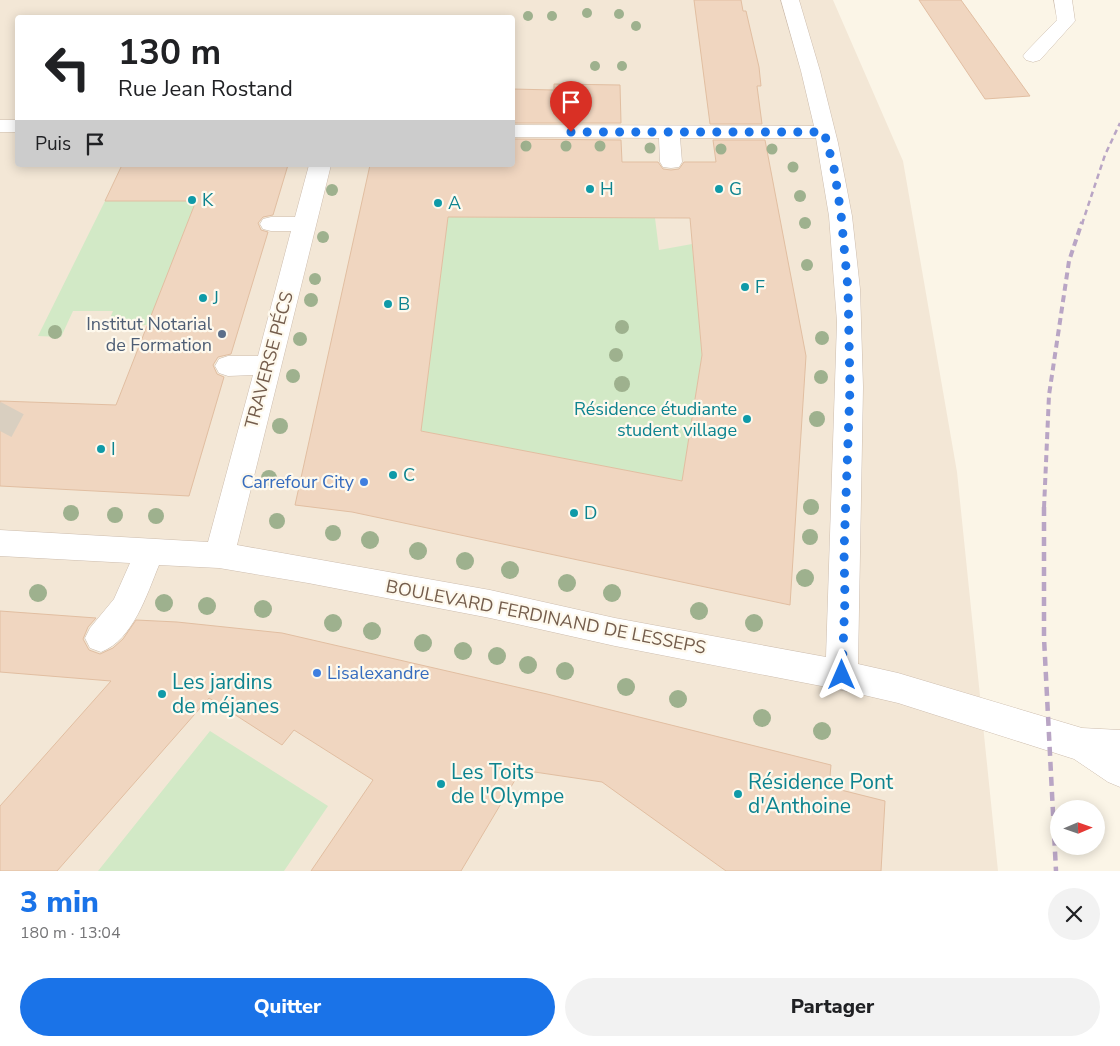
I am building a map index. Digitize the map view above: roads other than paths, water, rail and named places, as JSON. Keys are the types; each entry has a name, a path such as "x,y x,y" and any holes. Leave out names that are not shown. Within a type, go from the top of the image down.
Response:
{"street":[{"path":"790,0 809,58 824,132 834,168 841,214 848,289 850,387 842,675"},
{"path":"1033,56 1066,21 1063,0"},
{"path":"0,126 15,126"},
{"path":"515,131 677,126 824,132"},
{"path":"671,162 677,126"},
{"name":"TRAVERSE PÉCS","path":"219,555 319,167"},
{"path":"271,224 304,224"},
{"path":"228,366 269,365"},
{"name":"BOULEVARD FERDINAND DE LESSEPS","path":"0,543 219,555 496,605 615,632 842,675 898,688 1082,744"},
{"path":"101,638 126,608 150,552"},
{"path":"1082,744 1120,747"},
{"path":"1082,744 1120,770"}],"tunnel":[{"path":"0,431 16,401"}],"railway":[{"path":"1082,224 1105,155 1120,123"},
{"path":"1044,508 1049,395 1069,261 1082,222"},
{"path":"1044,508 1044,638 1056,871"}],"place":[{"name":"H","path":"590,189"},
{"name":"G","path":"719,189"},
{"name":"K","path":"192,200"},
{"name":"A","path":"438,203"},
{"name":"F","path":"745,287"},
{"name":"J","path":"203,298"},
{"name":"B","path":"388,304"},
{"name":"Institut Notarial de Formation","path":"222,334"},
{"name":"Résidence étudiante student village","path":"747,419"},
{"name":"I","path":"101,449"},
{"name":"C","path":"393,475"},
{"name":"Carrefour City","path":"364,482"},
{"name":"D","path":"574,513"},
{"name":"Lisalexandre","path":"317,673"},
{"name":"Les jardins de méjanes","path":"162,694"},
{"name":"Les Toits de l'Olympe","path":"441,784"},
{"name":"Résidence Pont d'Anthoine","path":"738,794"}]}
